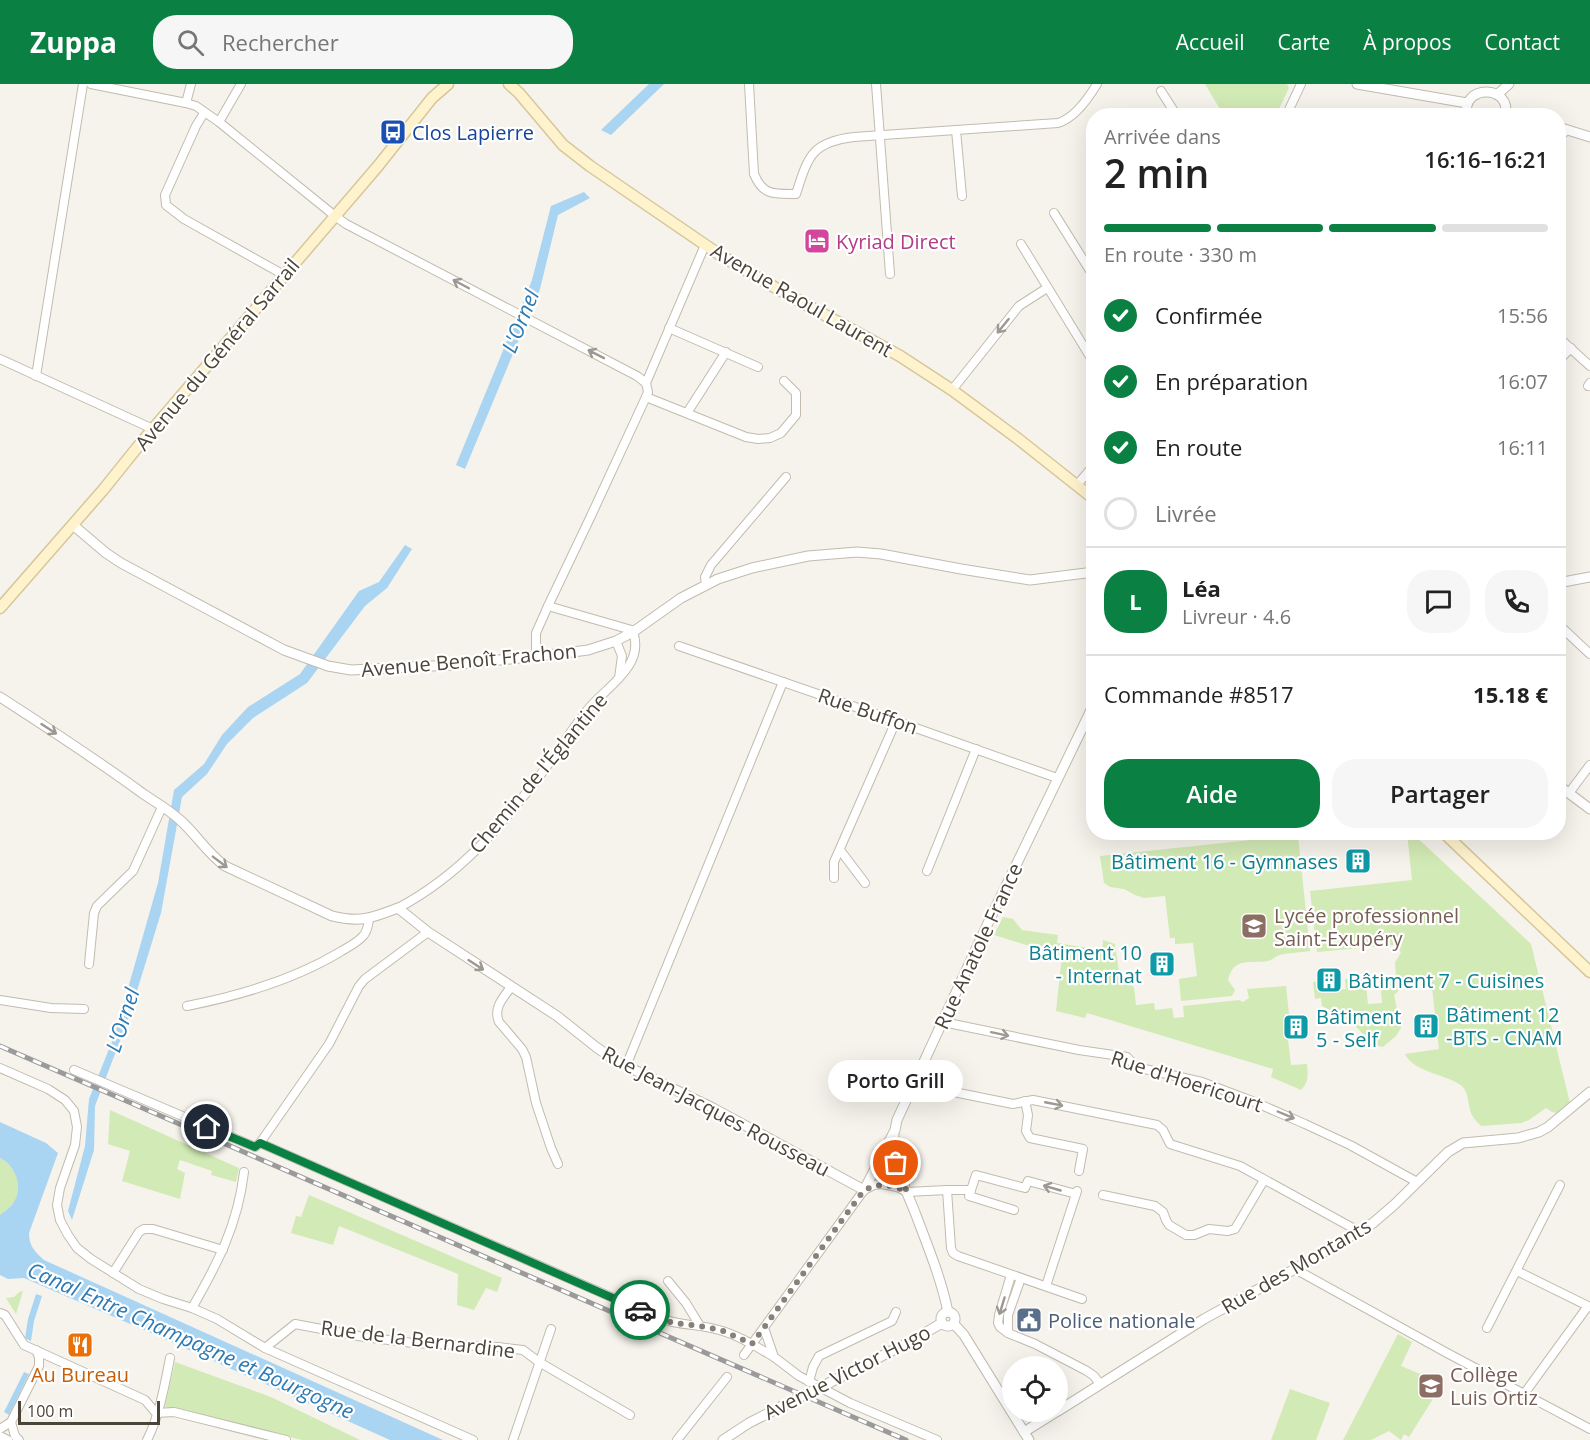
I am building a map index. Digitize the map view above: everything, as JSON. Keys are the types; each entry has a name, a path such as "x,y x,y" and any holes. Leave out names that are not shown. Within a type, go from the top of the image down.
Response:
{"main road":[{"name":"Avenue du Général Sarrail","path":"432,98 438,84"},
{"name":"Avenue du Général Sarrail","path":"0,608 412,125 432,98 448,84"},
{"name":"Avenue Raoul Laurent","path":"509,84 517,88 562,146 705,245 781,291 900,356 952,390 1086,492"},
{"path":"1451,840 1590,972"}],"street":[{"path":"36,376 83,84"},
{"path":"92,84 140,88 196,106 346,224 637,376 646,383"},
{"path":"186,103 191,84"},
{"path":"219,122 241,84"},
{"path":"748,84 754,174 757,182 760,187 774,194 796,195 804,167 810,156 831,141 840,138 1064,121 1074,114 1097,84"},
{"path":"876,84 890,274"},
{"path":"1290,108 1301,84"},
{"path":"1358,84 1467,103"},
{"path":"1499,93 1509,84"},
{"path":"1467,108 1467,103 1473,93 1484,89 1499,93 1504,99 1506,108"},
{"path":"1161,91 1172,108"},
{"path":"204,113 165,195 166,205 184,219 284,275"},
{"path":"1566,129 1590,136"},
{"path":"956,130 962,196"},
{"path":"1054,213 1086,264"},
{"path":"1021,244 1086,350"},
{"path":"539,656 536,649 536,633 646,397 648,392 646,383 705,245"},
{"path":"952,390 1019,306 1047,288"},
{"path":"669,328 758,367"},
{"path":"1566,344 1590,366"},
{"path":"1566,353 1571,348"},
{"path":"687,413 726,352"},
{"path":"0,359 153,429"},
{"path":"646,397 747,437 770,438 781,433 796,415 796,393 784,381"},
{"path":"1077,485 1086,474"},
{"path":"706,584 705,578 711,566 786,477"},
{"name":"Avenue Benoît Frachon","path":"73,525 106,553 122,563 284,650 328,666 351,670 453,665 588,650 634,632 681,598 706,584 725,576 808,556 857,552 881,554 1030,580 1086,573"},
{"path":"1566,582 1590,577"},
{"path":"548,606 634,632"},
{"name":"Chemin de l'Églantine","path":"398,908 436,886 481,845 547,766 591,706 619,679 636,652 634,632"},
{"path":"1566,632 1590,654"},
{"path":"616,640 622,656 619,679"},
{"name":"Rue Buffon","path":"679,646 1057,778"},
{"path":"626,1066 783,682"},
{"path":"0,697 113,771 166,809 180,820 215,859 236,872 332,916 351,920 369,919 398,908"},
{"name":"Rue Anatole France","path":"744,1354 864,1190 895,1130 897,1120 989,921 1086,720"},
{"path":"834,878 834,862 896,721"},
{"path":"927,871 976,749"},
{"path":"1569,793 1590,765"},
{"path":"1566,791 1590,809"},
{"path":"89,964 94,913 97,906 133,871 166,809"},
{"path":"840,850 865,883"},
{"name":"Rue Jean-Jacques Rousseau","path":"398,908 428,932 556,1016 616,1061 713,1108 864,1190"},
{"path":"187,1006 236,995 305,970 356,942 368,928 369,919"},
{"path":"257,1145 329,1044 359,986 428,932"},
{"path":"511,987 497,1009 496,1017 526,1057 537,1103 558,1164"},
{"path":"0,1000 51,1008 84,1009"},
{"name":"Rue d'Hoericourt","path":"943,1022 1079,1050 1126,1057 1136,1067 1202,1082 1305,1124 1350,1145 1417,1182"},
{"path":"0,1068 48,1089 65,1100 74,1111 76,1136 57,1204 60,1220 77,1248 139,1289 217,1319 266,1348 472,1440"},
{"path":"74,1070 257,1145 659,1318 681,1325 721,1330 752,1344 809,1382 937,1440"},
{"path":"916,1079 944,1090 1013,1104 1033,1100 1157,1125 1163,1130 1170,1143 1239,1166 1360,1232"},
{"name":"Rue des Montants","path":"1068,1404 1204,1319 1360,1232 1383,1215 1448,1152 1463,1143 1518,1138 1539,1132 1590,1092"},
{"path":"1025,1101 1028,1115 1026,1131 1030,1138 1083,1149 1079,1171"},
{"name":"Avenue Victor Hugo","path":"895,1130 896,1163 940,1278 948,1312"},
{"path":"192,1308 223,1250 236,1214 244,1172"},
{"path":"1014,1210 969,1196 976,1175 1025,1188 1029,1181 1076,1192 1046,1286"},
{"path":"1103,1195 1155,1206 1163,1212 1169,1225 1180,1232 1194,1235 1209,1228 1228,1231 1235,1229 1264,1180"},
{"path":"864,1190 882,1184 907,1192 971,1190"},
{"path":"1487,1328 1560,1185"},
{"path":"947,1190 953,1253 1082,1299"},
{"path":"112,1273 139,1232 147,1228 223,1250"},
{"path":"1295,1269 1590,1429"},
{"path":"1517,1271 1589,1307 1524,1394"},
{"path":"1011,1275 998,1323 1000,1327 1088,1371 1100,1384"},
{"path":"1008,1333 1008,1315 1021,1278"},
{"path":"668,1281 686,1303 700,1326"},
{"path":"809,1382 819,1356 892,1321 896,1312"},
{"path":"948,1312 954,1315 955,1319 954,1324 948,1326 942,1323 941,1317 948,1312"},
{"path":"0,1313 5,1315 24,1345 145,1400 156,1413"},
{"name":"Avenue Victor Hugo","path":"723,1440 788,1402 911,1341 942,1323"},
{"name":"Rue de la Bernardine","path":"266,1348 295,1324 391,1340 523,1350 539,1362 630,1415"},
{"name":"Avenue Victor Hugo","path":"954,1324 964,1335 1027,1438"},
{"path":"764,1328 774,1357"},
{"path":"513,1440 551,1329"},
{"path":"0,1429 11,1422 39,1366 36,1350"},
{"path":"147,1440 170,1358"},
{"path":"677,1440 726,1377"},
{"path":"156,1413 174,1412 286,1440"},
{"path":"0,1436 14,1439 11,1422"},
{"name":"Rue des Montants","path":"1027,1438 1045,1422"}],"green space":[{"path":"1205,84 1287,84 1289,88 1279,108 1219,108"},
{"path":"1251,840 1299,840 1310,951 1284,954 1268,961 1239,964 1234,967 1228,980 1235,990 1232,996 1181,1001 1179,979 1197,976 1193,943 1175,944 1175,938 1170,938 1165,896 1144,898 1104,883 1100,856"},
{"path":"1408,840 1420,840 1531,944 1570,1103 1558,1113 1546,1108 1521,1123 1481,1126 1470,1111 1467,1094 1463,1087 1422,1069 1409,1060 1405,1054 1439,1049 1431,979 1411,981 1411,987 1401,988 1394,995 1401,1028 1396,1036 1383,1047 1370,1042 1340,1015 1322,1006 1321,998 1315,999 1313,982 1333,981 1335,990 1346,989 1345,979 1365,977 1368,1004 1382,1003 1380,980 1396,977 1395,962 1401,952 1394,945 1317,952 1310,891 1412,880"},
{"path":"1003,917 1013,919 1022,930 1058,935 1057,943 1102,950 1103,940 1115,944 1120,979 1134,987 1136,1005 1154,1003 1155,1010 1172,1008 1174,1018 1184,1017 1183,1006 1239,1000 1243,1002 1249,998 1247,989 1286,986 1289,1014 1285,1014 1291,1065 1307,1064 1307,1081 1301,1090 1271,1077 1273,1069 1087,1013 1085,1018 1056,1011 1062,956 994,935"},
{"path":"110,1110 239,1168 236,1182 211,1175 212,1171 180,1160 177,1169 185,1173 180,1199 122,1181 130,1151 108,1144"},
{"path":"0,1158 14,1172 18,1192 12,1205 0,1215"},
{"path":"309,1195 502,1278 497,1292 486,1288 474,1310 457,1305 458,1274 339,1226 333,1245 291,1233 296,1216 301,1217"},
{"path":"23,1291 16,1314 6,1298 14,1297"},
{"path":"1398,1334 1412,1342 1401,1366 1430,1378 1432,1373 1437,1377 1441,1386 1409,1437 1404,1434 1401,1440 1389,1431 1371,1440 1343,1440"},
{"path":"175,1362 271,1397 360,1440 302,1440 165,1407"},
{"path":"1290,1389 1330,1403 1316,1440 1271,1440"}],"water":[{"path":"649,84 664,84 611,135 601,130"},
{"name":"L'Ornel","path":"584,192 590,198 558,215 540,289 465,469 456,465 532,280 551,206"},
{"name":"L'Ornel","path":"405,545 412,549 387,588 365,606 307,683 253,718 227,744 207,774 182,797 161,913 128,1020 95,1106 94,1150 72,1220 68,1211 85,1146 89,1099 115,1034 158,883 174,790 204,764 222,735 248,707 300,674 359,591 379,582"},
{"name":"Canal Entre Champagne et Bourgogne","path":"0,1122 46,1143 58,1153 29,1233 33,1248 44,1260 443,1440 390,1440 24,1278 8,1279 0,1275 0,1215 16,1199 18,1186 11,1167 0,1158"},
{"path":"36,1294 42,1296 34,1321 31,1341 25,1338"},
{"path":"24,1372 29,1374 9,1415 4,1412"}],"railway":[{"path":"0,1046 906,1440"}],"way so far":[{"path":"640,1310 681,1325 721,1330 752,1344 864,1190 882,1184 907,1192 896,1163"}],"place":[{"name":"Clos Lapierre","path":"393,132"},
{"name":"Kyriad Direct","path":"817,241"},
{"name":"Bâtiment 16 - Gymnases","path":"1358,861"},
{"name":"Lycée professionnel Saint-Exupéry","path":"1254,926"},
{"name":"Bâtiment 10 - Internat","path":"1162,964"},
{"name":"Bâtiment 7 - Cuisines","path":"1329,980"},
{"name":"Bâtiment 12 -BTS - CNAM","path":"1426,1026"},
{"name":"Bâtiment 5 - Self","path":"1296,1027"},
{"name":"Porto Grill","path":"896,1163"},
{"name":"Police nationale","path":"1029,1320"},
{"name":"Au Bureau","path":"80,1345"},
{"name":"Collège Luis Ortiz","path":"1431,1386"}],"route":[{"path":"207,1127 255,1147 260,1143 640,1310"}]}
